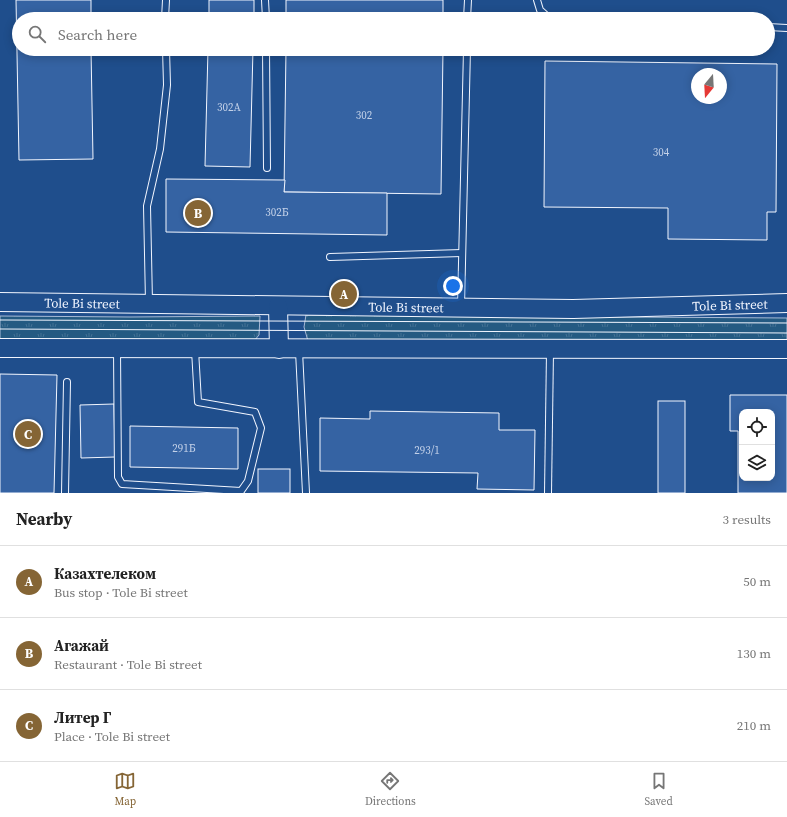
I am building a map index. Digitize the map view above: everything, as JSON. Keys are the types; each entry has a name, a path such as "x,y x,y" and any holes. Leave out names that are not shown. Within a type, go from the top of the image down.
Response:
{"main road":[{"name":"Tole Bi street","path":"0,302 573,309 787,303"},
{"path":"278,306 279,349"},
{"path":"0,348 787,349"}],"lane":[{"path":"165,12 166,0"},
{"path":"265,0 266,12"},
{"path":"467,12 468,0"},
{"path":"537,0 540,10 542,12"},
{"path":"775,27 787,28"},
{"path":"150,304 147,206 160,149 167,85 166,56"},
{"path":"266,56 267,168"},
{"path":"461,308 467,56"},
{"path":"330,257 462,253"},
{"path":"117,349 118,477 122,484 241,491 248,481 261,428 255,412 198,402 195,349"},
{"path":"299,349 306,493"},
{"path":"548,493 550,349"},
{"path":"65,493 67,382"}],"green space":[{"path":"306,315 787,318 787,341 308,341 304,327"},
{"path":"0,316 260,316 259,335 254,341 0,340"}],"building":[{"path":"16,0 91,0 91,12 16,12"},
{"path":"209,0 254,0 254,12 209,12"},
{"path":"286,0 443,0 443,12 286,12"},
{"path":"17,56 91,56 93,159 19,160"},
{"path":"208,56 253,56 250,167 205,166"},
{"path":"286,56 443,56 441,194 284,192"},
{"path":"545,61 777,64 776,212 767,212 767,240 668,239 668,208 544,207"},
{"path":"166,179 285,180 284,192 387,193 387,235 166,232"},
{"path":"0,374 57,375 54,493 0,493"},
{"path":"730,395 787,395 787,493 738,493 738,431 730,431"},
{"path":"658,401 685,401 685,493 658,493"},
{"path":"114,404 115,457 81,458 80,405"},
{"path":"370,411 499,413 499,430 535,430 534,490 477,489 478,473 320,471 320,418 370,419"},
{"path":"130,426 238,428 238,469 130,467"},
{"path":"258,469 290,469 290,493 258,493"}],"tram line":[{"path":"0,320 787,323"},
{"path":"0,329 787,333"}],"place":[{"name":"Агажай","path":"198,213"},
{"name":"Казахтелеком","path":"344,294"},
{"name":"Литер Г","path":"28,434"}]}
